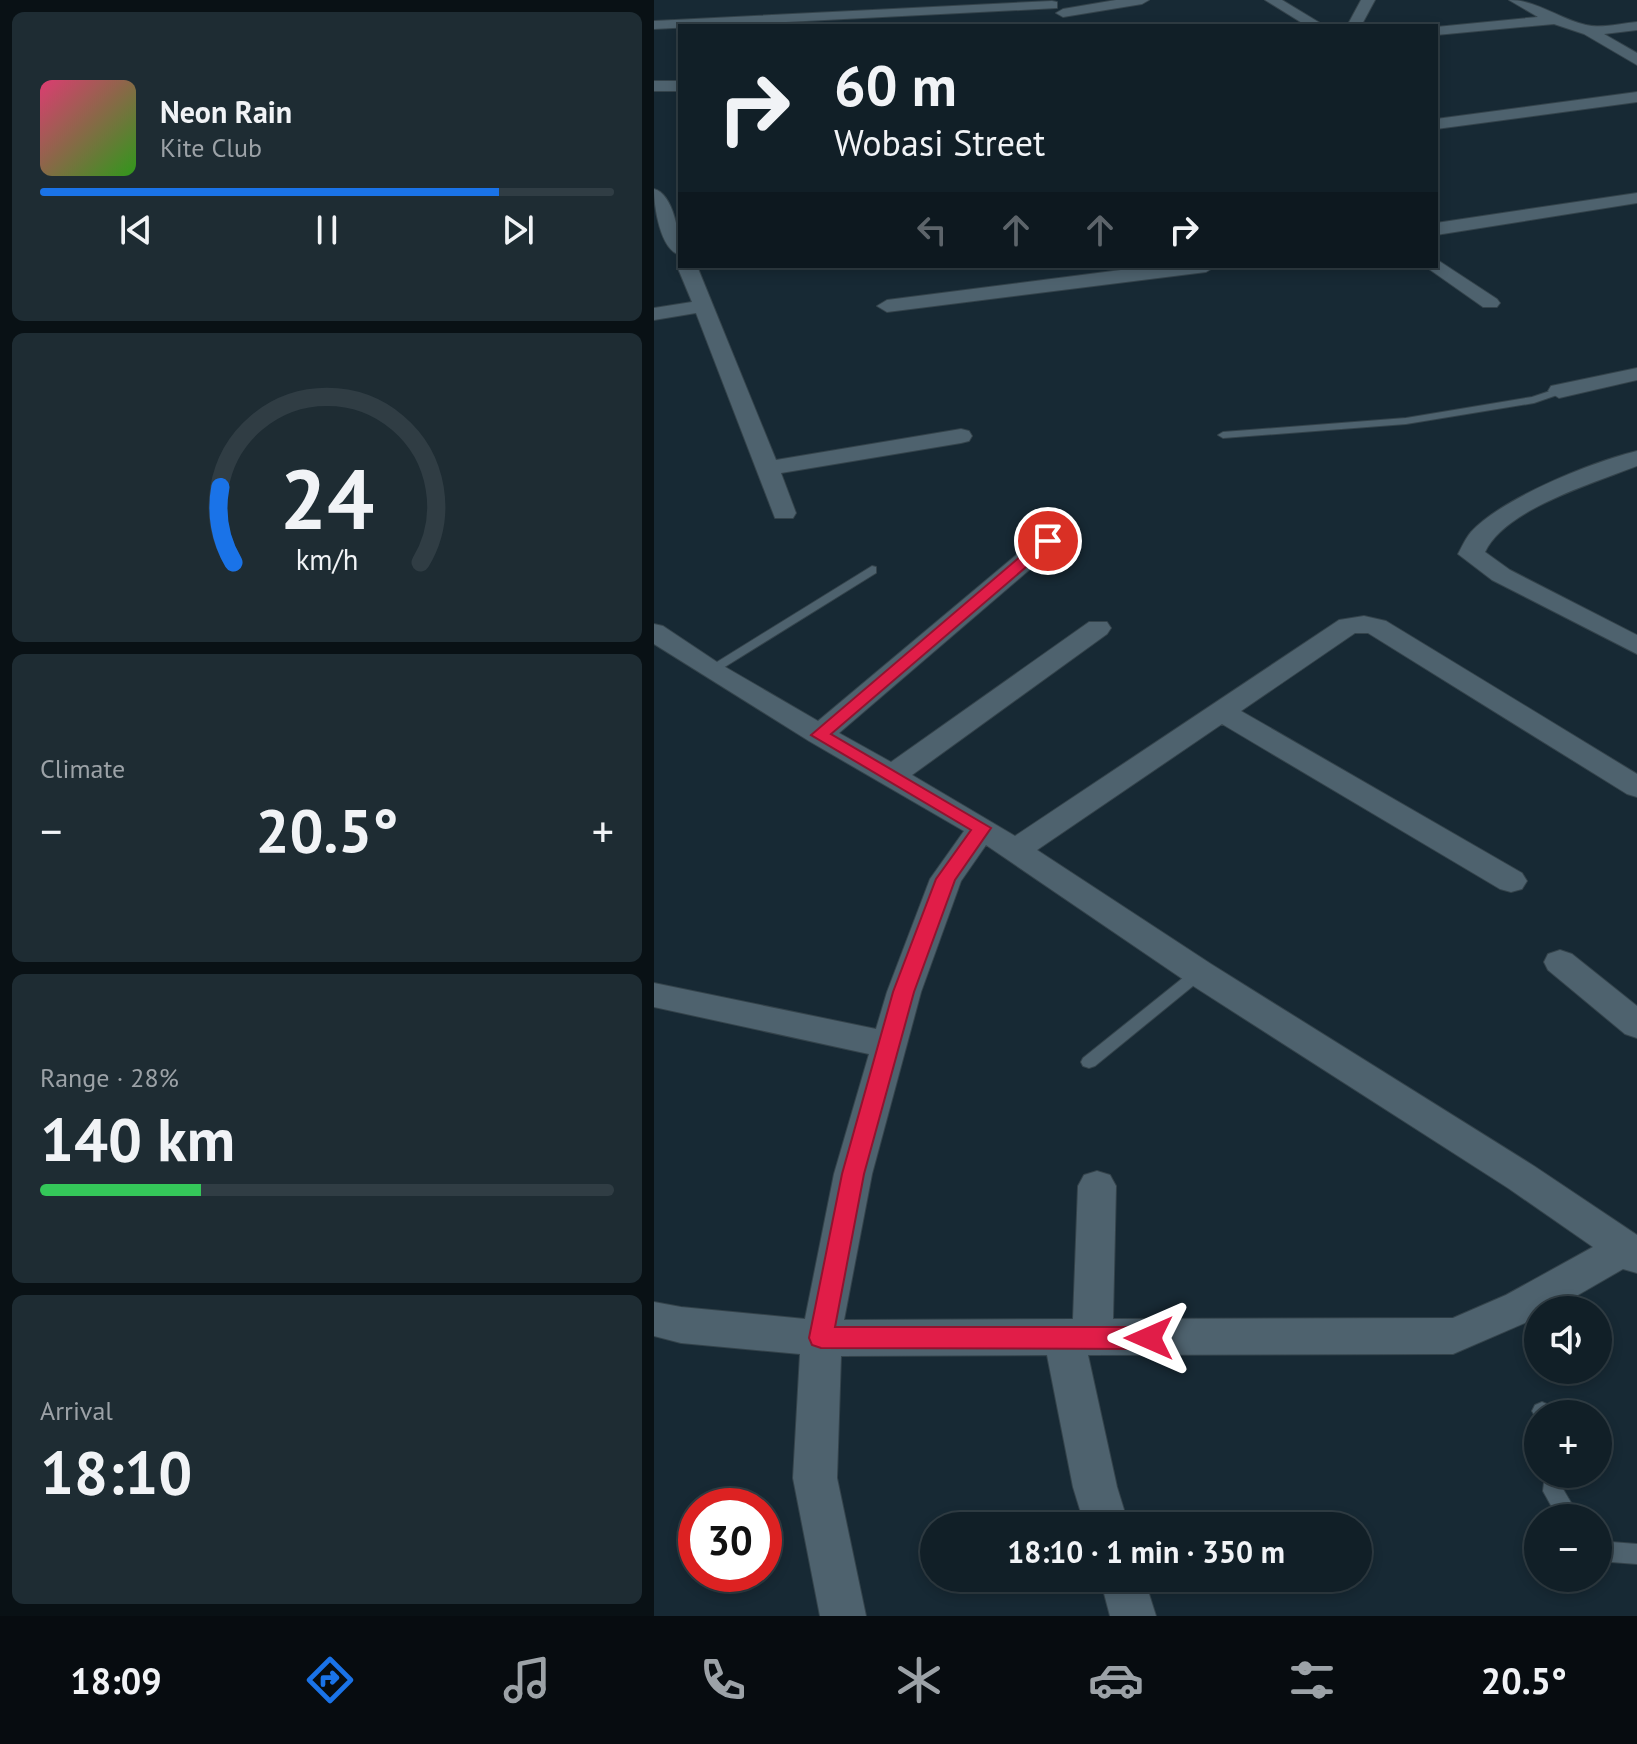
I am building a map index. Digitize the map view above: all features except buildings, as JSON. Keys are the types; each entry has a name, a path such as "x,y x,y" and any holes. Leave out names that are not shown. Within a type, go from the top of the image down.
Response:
{"street":[{"path":"654,25 1142,0"},
{"path":"1272,0 1314,24"},
{"path":"1355,24 1368,0"},
{"path":"1516,0 1555,20 1589,31 1637,60"},
{"path":"1053,6 1081,24"},
{"path":"1438,31 1555,20"},
{"path":"1589,31 1637,26"},
{"path":"654,86 678,86"},
{"path":"1438,124 1637,97"},
{"path":"654,194 678,245"},
{"path":"1438,229 1637,198"},
{"path":"1438,266 1490,303"},
{"path":"688,268 784,513"},
{"path":"887,306 1190,268"},
{"path":"654,314 701,306"},
{"path":"1559,391 1637,374"},
{"path":"768,468 961,436"},
{"path":"1637,458 1544,495 1486,528 1472,547 1471,554 1501,575 1637,646"},
{"path":"819,735 1048,541"},
{"path":"1016,850 1348,626 1364,624 1377,627 1637,787"},
{"path":"891,776 1098,628"},
{"path":"654,632 710,670 982,828 1199,973 1521,1177 1631,1252 1491,1322 1453,1336 821,1338 681,1325 654,1319"},
{"path":"1220,711 1511,881"},
{"path":"843,1616 815,1478 821,1338 853,1174 904,992 946,879 982,828"},
{"path":"1560,962 1637,1025"},
{"path":"654,995 888,1045"},
{"path":"1097,1186 1078,1337 1095,1487 1103,1512"},
{"path":"1126,1592 1133,1616"}],"lane":[{"path":"1223,435 1406,421 1534,400 1559,391"},
{"path":"710,670 872,570"},
{"path":"1089,1062 1199,973"},
{"path":"1612,1552 1637,1554"}],"route":[{"path":"1048,541 819,735 982,828 946,879 904,992 853,1174 821,1338 1149,1338"}]}
